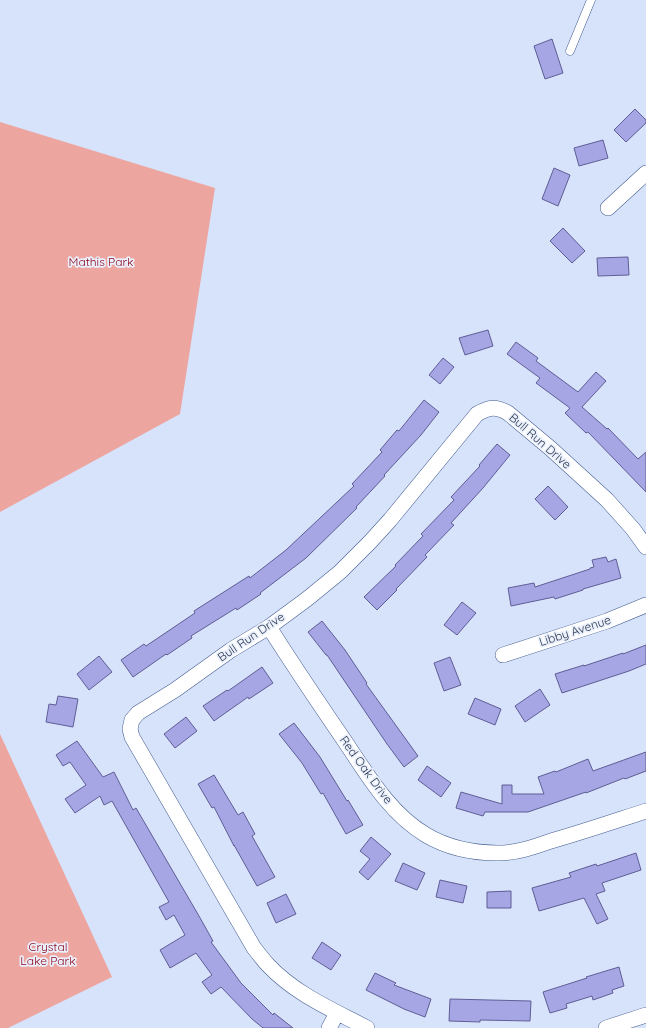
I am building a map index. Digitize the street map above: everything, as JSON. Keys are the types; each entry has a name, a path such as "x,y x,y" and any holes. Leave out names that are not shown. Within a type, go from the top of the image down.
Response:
{"street":[{"path":"608,208 646,174"},
{"name":"Bull Run Drive","path":"367,1028 312,999 286,981 268,966 254,948 132,738 130,729 132,720 138,713 231,650 268,627 307,599 340,572 390,520 477,414 485,409 490,408 503,410 508,413 550,448 607,500 633,529 646,547"},
{"name":"Libby Avenue","path":"502,655 607,621 646,605"},
{"name":"Red Oak Drive","path":"268,627 388,803 426,835 444,844 483,852 499,853 520,851 646,811"},
{"path":"329,1028 337,1012"},
{"path":"606,1028 646,1015"}],"lane":[{"path":"570,51 590,0"}],"green space":[{"name":"Mathis Park","path":"0,122 215,188 180,414 0,512"},
{"name":"Crystal Lake Park","path":"0,734 112,977 8,1028 0,1028"}],"building":[{"path":"552,39 563,73 545,79 534,46"},
{"path":"635,109 646,120 646,123 626,142 614,130"},
{"path":"603,140 608,158 579,166 574,148"},
{"path":"554,168 570,175 558,206 542,199"},
{"path":"563,228 585,251 572,263 550,241"},
{"path":"628,257 629,275 598,276 597,258"},
{"path":"488,330 493,346 465,355 459,338"},
{"path":"516,342 538,358 536,361 578,392 596,372 606,381 582,407 607,429 608,428 638,459 646,452 646,492 588,432 586,433 565,413 570,408 536,383 540,378 507,354"},
{"path":"443,358 454,367 440,384 429,375"},
{"path":"424,400 439,412 421,435 356,507 357,508 306,558 260,593 261,594 237,610 236,608 191,636 192,638 133,677 121,660 144,644 146,646 195,613 194,611 249,576 250,578 286,550 354,486 352,484 382,452 380,450 397,430 399,431"},
{"path":"497,444 510,455 483,488 451,523 454,525 425,555 427,557 377,610 364,597 396,566 395,565 423,536 421,534 454,500 451,497 480,466 479,465"},
{"path":"548,486 568,507 555,520 535,499"},
{"path":"606,557 608,562 616,559 621,578 555,599 554,597 511,606 508,588 534,583 535,587 590,569 594,567 592,560"},
{"path":"462,602 476,613 457,635 444,625"},
{"path":"322,621 345,650 367,683 366,684 418,756 404,767 327,655 308,632"},
{"path":"646,645 646,664 562,693 555,674 623,654"},
{"path":"99,656 112,672 89,690 77,674"},
{"path":"450,657 461,685 444,691 434,663"},
{"path":"262,667 273,683 249,699 248,697 214,721 203,706 227,690 228,691"},
{"path":"540,689 550,705 525,722 515,706"},
{"path":"58,696 78,699 73,727 46,722 49,704 56,705"},
{"path":"475,698 501,709 495,725 468,714"},
{"path":"186,717 197,731 175,748 164,734"},
{"path":"294,723 320,757 363,825 346,834 323,793 321,794 302,763 279,734"},
{"path":"77,741 103,777 114,772 133,810 136,808 199,916 213,941 211,942 241,983 273,1015 274,1013 293,1028 263,1028 252,1019 221,987 211,994 202,982 212,975 196,953 170,968 160,950 185,935 174,915 166,920 159,907 169,902 112,801 104,805 100,796 75,813 65,799 86,785 70,762 63,766 56,755"},
{"path":"646,752 646,771 528,812 485,812 483,816 456,808 461,792 502,804 502,785 512,785 512,794 544,794 538,777 555,771 556,772 588,759 593,771"},
{"path":"427,766 451,783 441,797 418,780"},
{"path":"214,775 238,815 243,812 255,834 252,836 275,877 257,886 214,807 212,808 198,784"},
{"path":"371,837 391,854 368,880 359,872 370,859 360,851"},
{"path":"636,853 641,870 602,883 605,891 596,894 608,919 597,924 584,898 539,911 532,888 571,877 569,873 596,864 597,866"},
{"path":"403,863 425,873 417,890 395,881"},
{"path":"440,880 467,886 463,903 436,897"},
{"path":"511,891 511,908 487,908 487,892"},
{"path":"286,894 296,914 276,923 267,903"},
{"path":"322,942 341,955 331,970 312,958"},
{"path":"619,967 624,986 612,990 613,993 593,1000 592,996 566,1004 567,1008 550,1013 543,992"},
{"path":"375,973 396,983 394,985 431,999 425,1017 404,1009 366,990"},
{"path":"450,999 531,1001 530,1021 449,1021"}]}
